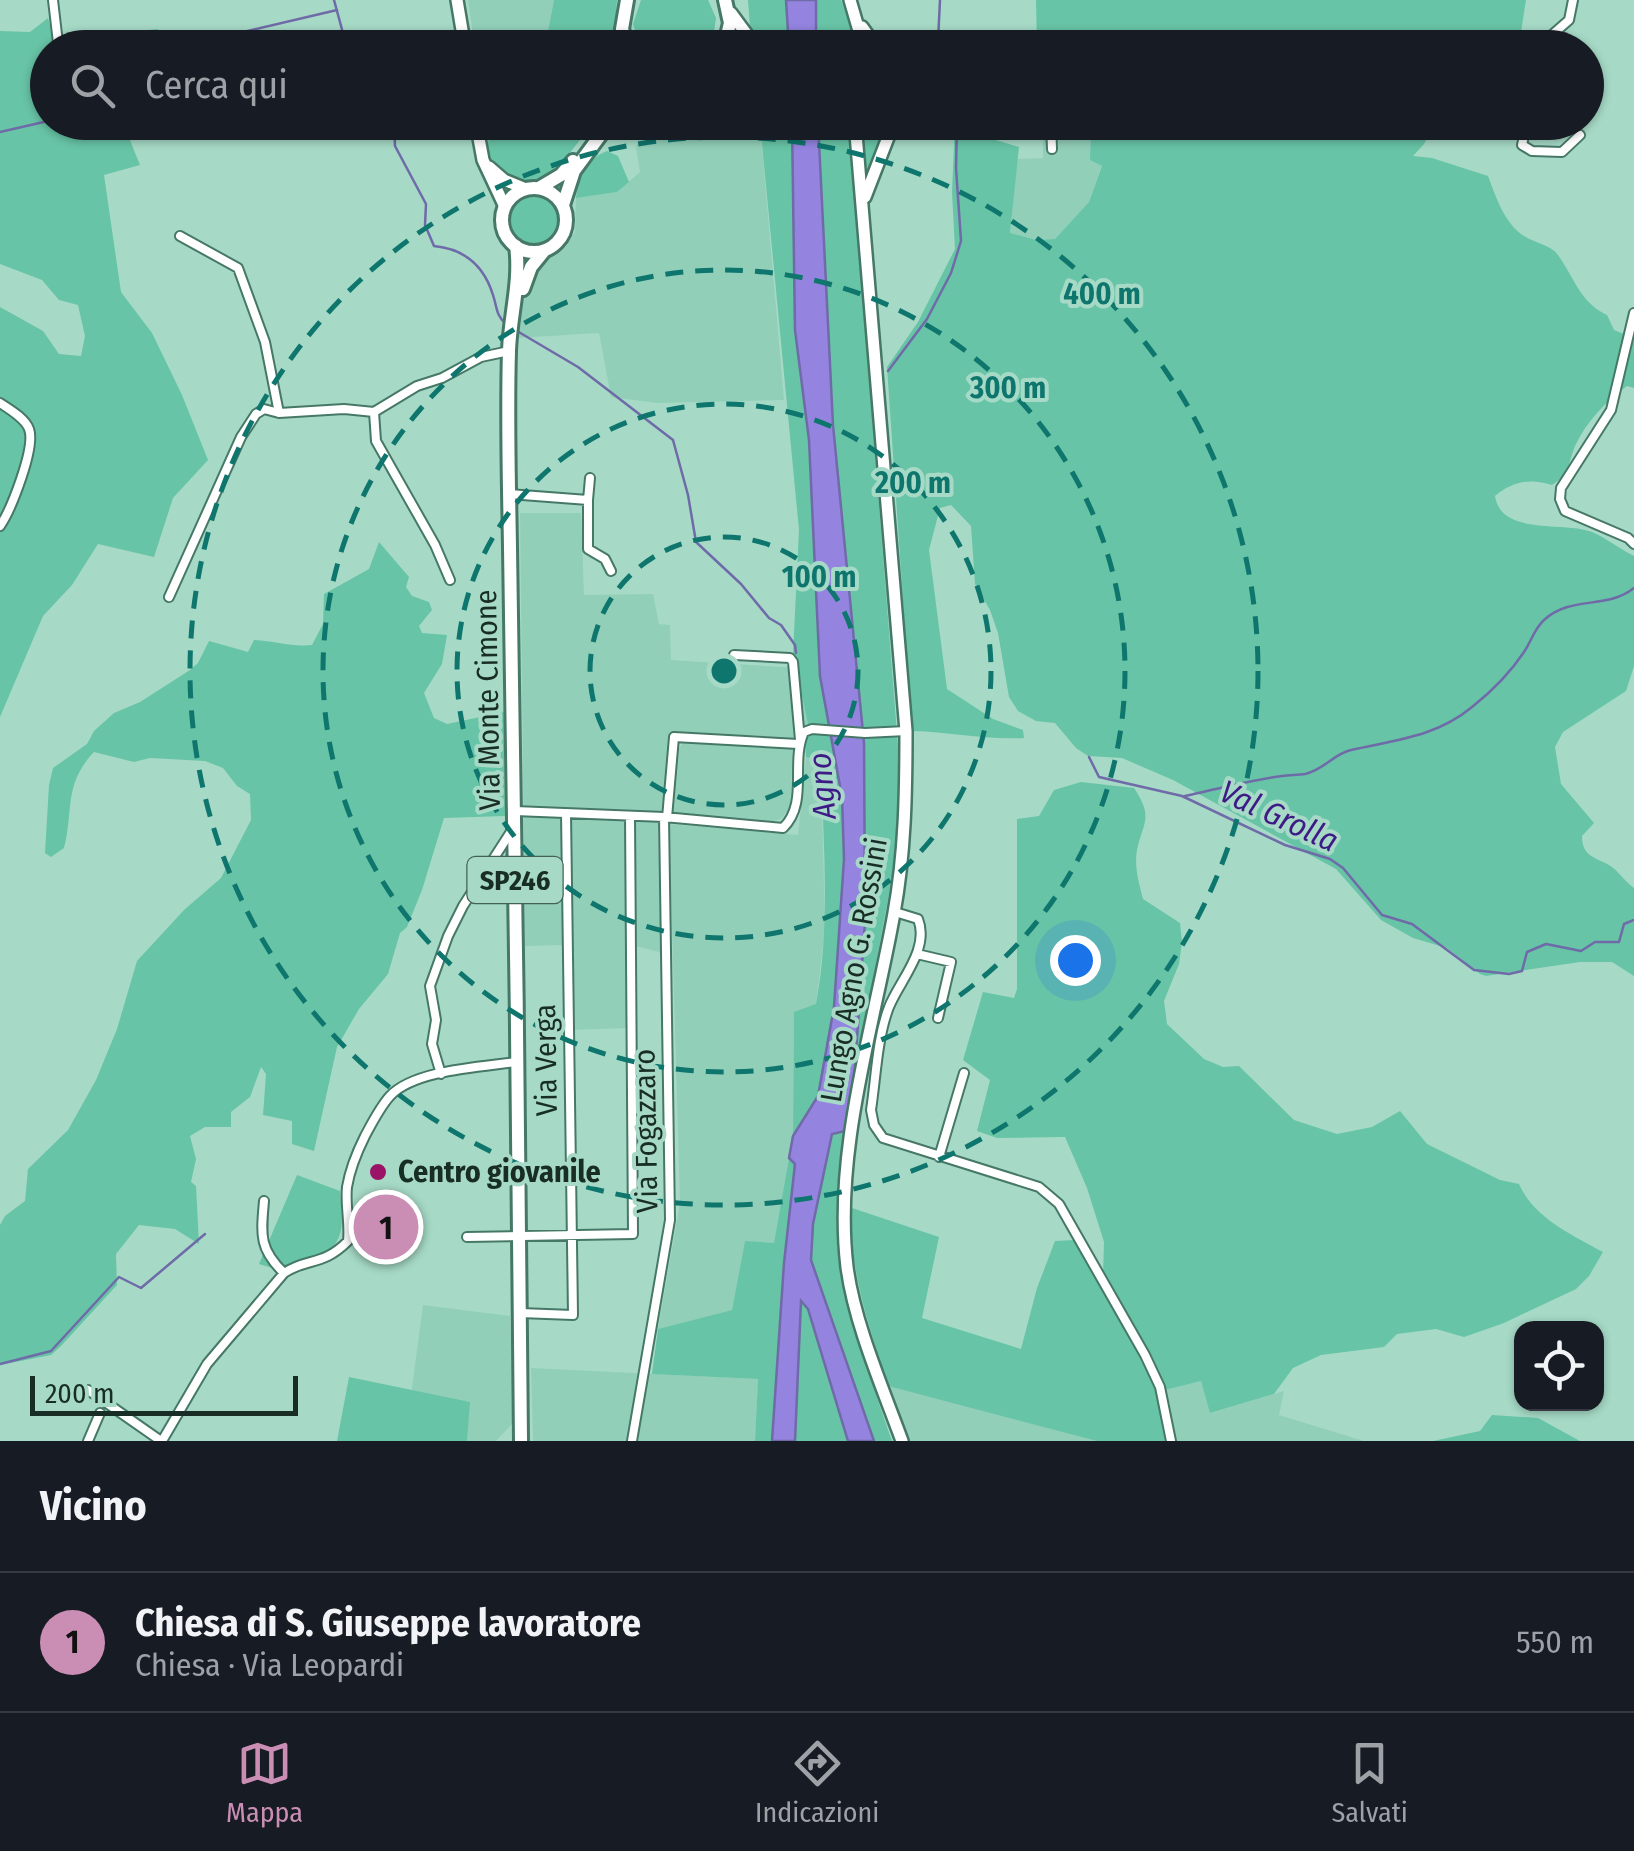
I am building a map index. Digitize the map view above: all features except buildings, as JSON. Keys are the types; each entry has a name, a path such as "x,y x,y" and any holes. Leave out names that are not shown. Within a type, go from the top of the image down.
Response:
{"main road":[{"path":"457,0 462,30"},
{"path":"622,30 627,0"},
{"path":"726,4 728,30"},
{"path":"726,4 743,30"},
{"path":"852,6 866,30"},
{"path":"479,140 483,160 505,208"},
{"path":"505,208 510,199 568,168 587,140"},
{"path":"483,160 504,180 549,191 563,205 574,172 597,140"},
{"name":"Lungo Agno G. Rossini","path":"857,140 906,732 904,838 894,912 853,1127 845,1216 847,1269 902,1441"},
{"name":"Lungo Agno G. Rossini","path":"864,200 887,140"},
{"name":"SP246","path":"544,250 564,232 563,205"},
{"name":"SP246","path":"505,208 503,226 516,246"},
{"path":"516,246 544,250"},
{"name":"Via Monte Cimone","path":"516,246 518,278 509,350 509,494 522,1441"},
{"name":"Via Monte Cimone","path":"512,319 528,273 544,250"}],"street":[{"path":"53,0 56,30"},
{"path":"1558,30 1569,20 1572,0"},
{"path":"1051,140 1052,150"},
{"path":"1523,140 1522,145 1532,151 1562,152 1575,140"},
{"path":"180,236 238,268 266,342 279,413"},
{"path":"1634,313 1610,410 1562,488 1560,499 1565,512 1634,544"},
{"path":"169,597 241,438 256,414 264,409 279,413 344,409 374,412 417,386 442,378 480,357 509,350"},
{"path":"0,403 28,425 31,433 10,511 0,526"},
{"path":"374,412 376,441 435,544 450,580"},
{"path":"590,478 588,549 605,560 611,571"},
{"path":"509,494 588,500"},
{"path":"515,810 783,828 796,811 799,742 793,662 790,658 734,655"},
{"path":"799,742 804,732 812,729 906,732"},
{"name":"Via Fogazzaro","path":"632,1441 670,1220 665,818 674,737 799,742"},
{"name":"Via Verga","path":"520,1313 572,1314 566,813"},
{"name":"Via Fogazzaro","path":"570,1237 633,1234 630,816"},
{"path":"441,1074 432,1044 436,1020 430,986 463,906 515,826"},
{"path":"894,912 918,919 921,935 917,954 888,1010 871,1110 874,1124 884,1138 1039,1187 1059,1204 1145,1354 1160,1387 1172,1441"},
{"path":"917,954 951,962 938,1018"},
{"path":"88,1390 161,1441 207,1364 284,1273 327,1259 348,1241 349,1175 368,1130 390,1096 402,1087 441,1074 516,1062"},
{"path":"939,1157 964,1072"},
{"path":"264,1201 266,1256 284,1273"},
{"path":"467,1238 570,1237"},
{"path":"88,1441 100,1413"}],"shaded area":[{"path":"468,0 554,0 548,30 472,30"},
{"path":"554,0 617,0 616,30 548,30"},
{"path":"641,0 708,0 716,18 714,30 635,30"},
{"path":"748,0 786,0 788,30 750,30"},
{"path":"786,0 816,0 816,30 788,30"},
{"path":"816,0 841,0 852,30 816,30"},
{"path":"1036,0 1526,0 1521,30 1037,30"},
{"path":"48,18 51,30 33,30"},
{"path":"0,31 30,32 30,140 130,140 140,165 104,175 121,292 152,333 208,460 173,498 154,557 98,544 72,585 43,616 0,717 0,307 43,331 59,354 81,356 85,336 78,305 59,300 42,280 0,264"},
{"path":"489,140 579,140 554,170 529,183 515,181 501,172 491,161"},
{"path":"639,140 761,140 784,400 657,403 611,397 599,333 517,338 513,293 547,257 566,246 575,232 576,198 617,192 640,172"},
{"path":"762,140 792,140 795,330 809,440 820,676 842,797 844,859 834,1008 818,1096 793,1136 794,1012 816,1004 825,914 821,761 806,757 805,743 810,733 793,654 799,530"},
{"path":"792,140 819,140 833,425 864,743 865,921 854,1082 845,1131 832,1134 813,1224 811,1260 874,1441 848,1441 808,1309 801,1301 795,1441 772,1441 795,1164 789,1158 793,1136 818,1096 834,1007 844,859 842,797 820,676 809,440 795,330"},
{"path":"819,140 850,140 898,746 896,856 854,1082 864,743 833,425"},
{"path":"860,140 882,140 864,185"},
{"path":"954,140 996,140 1019,147 1010,233 1036,240 1055,239 1089,202 1102,166 1090,160 1091,140 1426,140 1413,156 1488,176 1511,224 1524,236 1555,252 1584,297 1607,315 1614,330 1634,338 1634,388 1627,386 1591,420 1562,476 1552,485 1529,481 1515,484 1495,496 1500,509 1509,517 1535,525 1592,532 1634,556 1634,666 1626,691 1563,732 1555,747 1561,784 1594,823 1582,836 1584,848 1634,888 1634,976 1612,962 1480,974 1447,948 1413,938 1381,920 1336,869 1173,780 1122,758 1088,756 1055,723 1036,721 1018,711 1009,697 998,633 975,584 971,526 951,505 940,508 929,550 947,689 993,719 1023,730 1024,738 912,731 887,367 918,322 955,249"},
{"path":"1043,140 1091,140 1090,160 1102,165 1089,202 1055,239 1036,240 1010,234 1017,159 1043,158"},
{"path":"607,151 618,156 629,182 617,192 576,198 585,169"},
{"path":"533,195 551,202 558,220 551,238 533,245 515,238 508,220 515,202"},
{"path":"520,513 581,513 584,595 653,594 659,624 670,625 671,660 798,668 810,733 805,743 758,735 668,736 658,829 663,953 635,946 635,1028 565,1030 565,945 525,946"},
{"path":"379,542 409,577 406,587 412,596 429,602 432,610 419,626 422,633 447,635 442,664 424,693 434,718 447,724 504,712 505,816 444,818 422,890 407,927 400,933 388,974 359,1009 337,1047 314,1151 292,1144 292,1121 263,1115 266,1074 261,1067 250,1097 231,1112 231,1127 205,1127 190,1136 196,1159 191,1182 196,1186 199,1244 175,1229 139,1225 116,1254 117,1285 61,1346 51,1355 0,1365 0,1225 5,1216 25,1201 28,1169 68,1130 96,1080 117,1029 137,961 184,910 221,878 251,820 250,794 237,786 223,768 205,761 150,758 134,762 94,752 74,787 64,848 51,857 45,853 53,768 87,744 94,731 114,713 140,702 190,670 209,641 248,652 254,640 312,645 323,624 324,594 369,569"},
{"path":"683,743 793,748 790,807 781,819 766,823 672,812 677,751"},
{"path":"806,757 821,761 825,929 816,1005 794,1013 793,1136 774,1244 745,1242 732,1310 658,1329 680,1203 669,824 798,835"},
{"path":"1081,782 1134,788 1144,806 1136,863 1143,899 1180,923 1179,964 1164,1001 1167,1024 1204,1059 1223,1067 1239,1066 1294,1120 1337,1134 1372,1127 1400,1111 1427,1144 1500,1180 1519,1184 1544,1216 1603,1252 1589,1276 1576,1289 1464,1337 1436,1329 1397,1334 1384,1347 1321,1355 1293,1368 1274,1394 1210,1413 1201,1381 1165,1390 1152,1356 1103,1276 1104,1242 1065,1137 997,1138 977,1131 990,1080 963,1060 983,992 1014,998 1017,989 1017,819 1039,816 1054,790"},
{"path":"845,1131 839,1213 847,1289 892,1441 874,1441 811,1260 813,1224 832,1133"},
{"path":"789,1158 795,1164 772,1441 755,1441 758,1379 652,1374 658,1329 732,1310 745,1241 774,1243"},
{"path":"297,1175 340,1191 342,1224 337,1241 323,1254 279,1270 259,1264"},
{"path":"852,1208 939,1237 922,1318 1021,1349 1037,1288 1055,1241 1075,1240 1140,1352 1160,1397 1168,1441 1097,1441 888,1386 857,1276"},
{"path":"801,1299 808,1309 848,1441 795,1441"},
{"path":"423,1305 510,1316 514,1422 496,1441 467,1441 469,1402 411,1395"},
{"path":"531,1368 758,1379 755,1441 533,1441"},
{"path":"349,1377 470,1402 467,1441 337,1441"},
{"path":"1201,1381 1211,1413 1284,1391 1279,1415 1364,1441 1177,1441 1165,1390"},
{"path":"888,1386 1054,1428 1097,1441 909,1441"},
{"path":"1492,1415 1538,1418 1580,1441 1433,1441 1480,1431"}],"waterway":[{"path":"334,0 342,30"},
{"path":"939,30 940,0"},
{"path":"252,30 337,10"},
{"path":"0,132 30,125"},
{"path":"395,140 426,204 425,225 434,246 464,255 479,268 506,324"},
{"path":"888,371 927,319 951,273 961,241 957,140"},
{"path":"517,331 578,367 673,440 696,542 741,584 769,618 781,625 796,653"},
{"path":"1185,796 1305,774 1345,752 1444,725 1500,682 1541,624 1555,612 1612,599 1634,588"},
{"name":"Val Grolla","path":"1089,757 1099,777 1182,796 1285,845 1330,859 1343,868 1382,915 1412,924 1474,970 1509,974 1522,971 1527,952 1546,944 1581,951 1595,942 1619,942 1624,924 1634,920"},
{"path":"0,1364 51,1351 119,1277 141,1288 205,1234"}],"place":[{"name":"Centro giovanile","path":"378,1172"},
{"name":"Chiesa di S. Giuseppe lavoratore","path":"386,1227"}],"water label":[{"name":"Agno","path":"822,786"}]}
